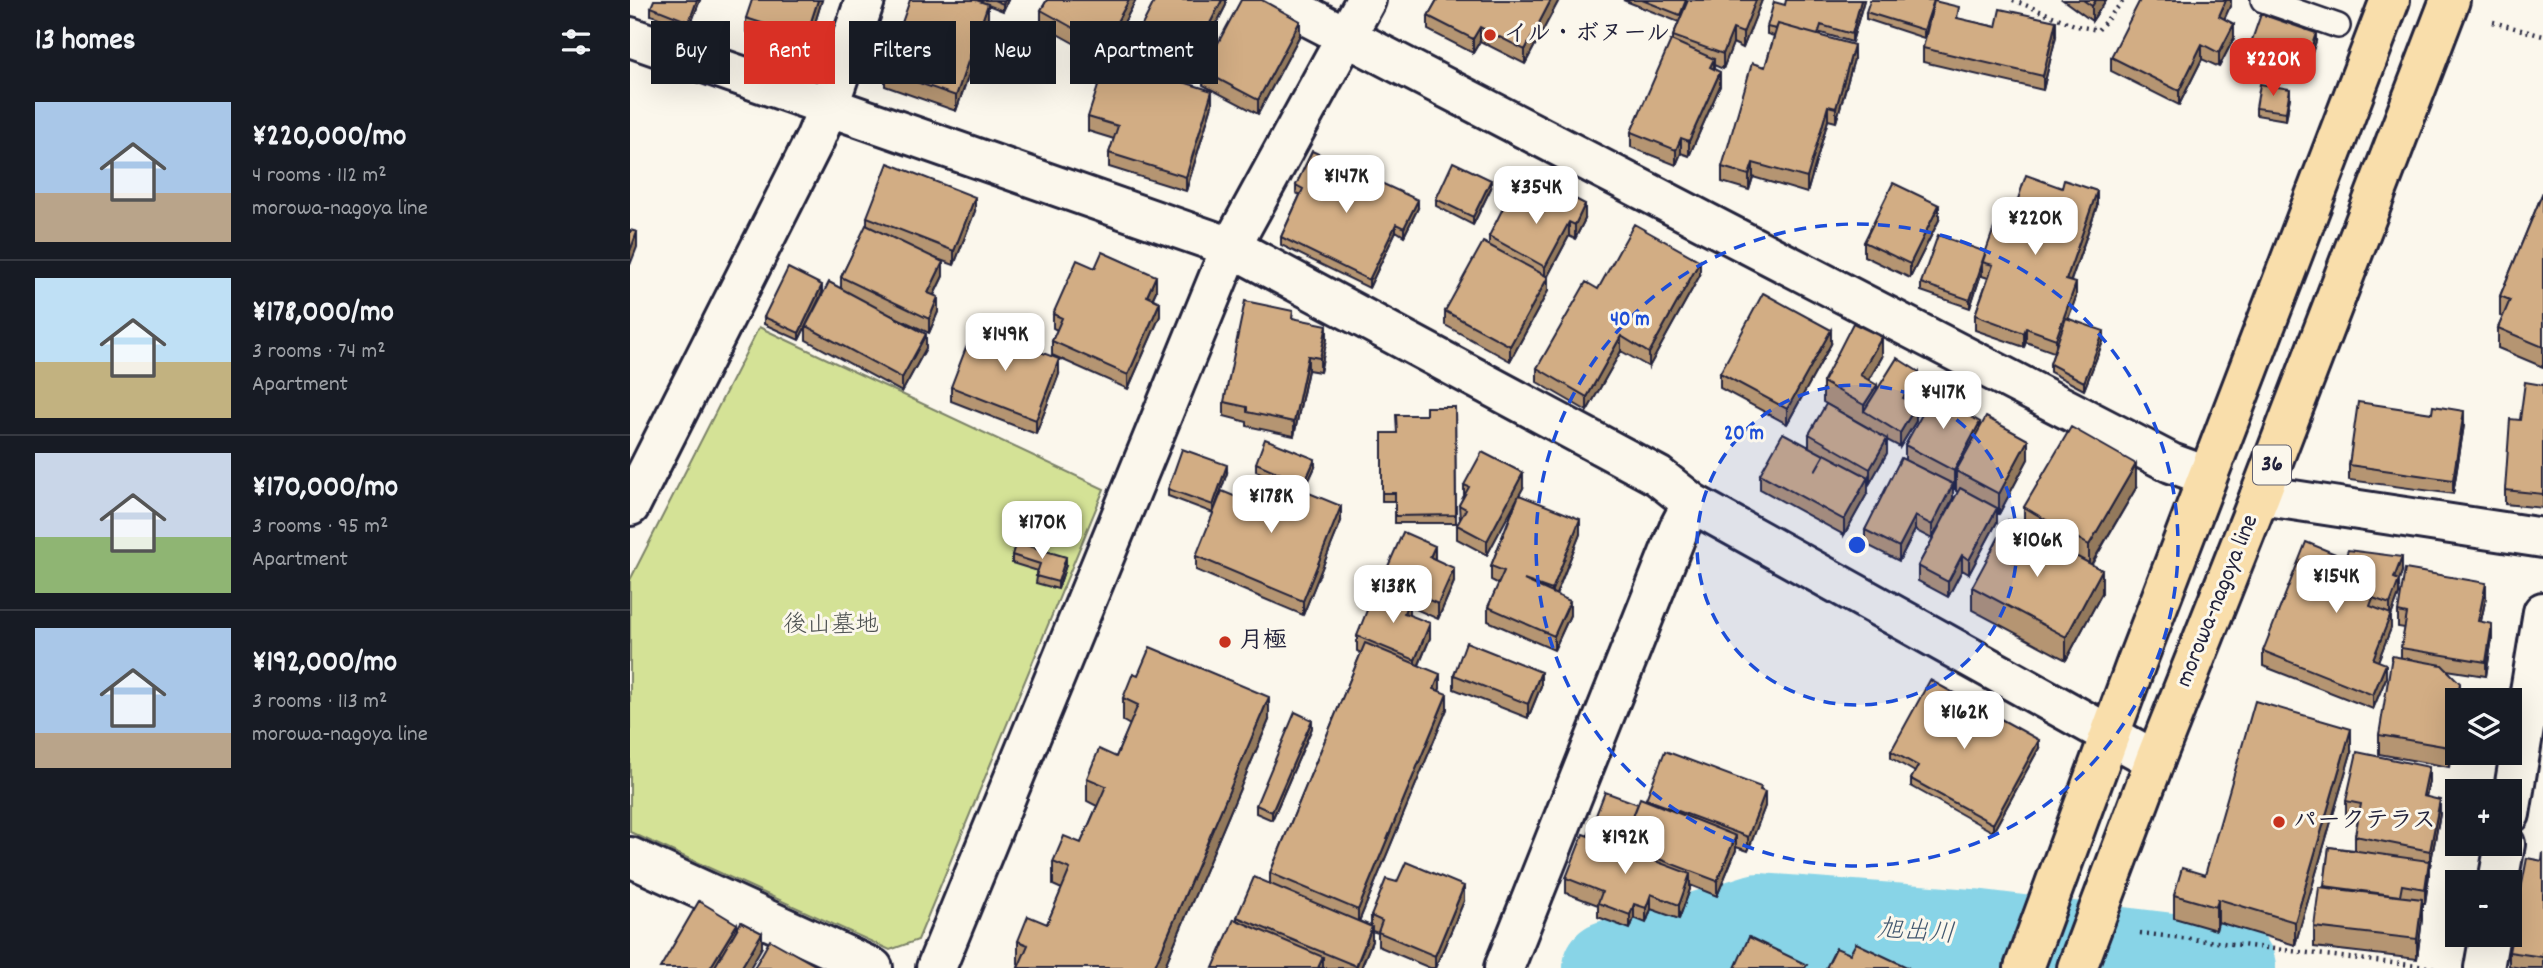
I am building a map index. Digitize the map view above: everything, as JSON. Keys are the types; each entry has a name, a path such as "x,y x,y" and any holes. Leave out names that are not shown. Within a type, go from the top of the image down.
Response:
{"main road":[{"name":"36","path":"2024,968 2109,734 2390,0"},
{"name":"morowa-nagoya line","path":"2077,968 2450,0"}],"street":[{"path":"630,506 815,139 865,0"},
{"path":"1276,0 2171,463 2207,476"},
{"path":"936,968 1231,247 1366,0"},
{"path":"630,37 1231,247 1658,476 1692,503 2155,760"},
{"path":"2260,495 2543,538"},
{"path":"1504,968 1679,526 1692,503"},
{"path":"2516,779 2543,612"},
{"path":"630,857 873,968"},
{"path":"2484,968 2488,947"}],"lane":[{"path":"2263,0 2338,26"}],"path":[{"path":"2013,0 2077,26 2098,30 2124,0"},
{"path":"2485,19 2543,36"},
{"path":"2136,933 2434,968"}],"green space":[{"name":"後山墓地","path":"759,327 1104,489 918,940 890,950 630,832 630,580"}],"building":[{"path":"654,0 697,0 689,21 651,7"},
{"path":"752,0 818,0 811,21 755,21 746,18"},
{"path":"910,0 976,0 988,4 982,21 970,21 970,56 956,96 922,84 956,84 956,21 903,21"},
{"path":"1047,0 1129,0 1117,21 1070,21 1070,26 1041,10"},
{"path":"1155,0 1222,0 1211,21 1144,21"},
{"path":"1241,0 1262,0 1300,21 1258,100 1218,79 1218,43"},
{"name":"イル・ボヌール","path":"1437,0 1551,0 1525,50 1480,27 1473,39 1428,16"},
{"path":"1642,0 1686,0 1680,15"},
{"path":"1688,0 1756,0 1743,33 1733,29 1723,54 1673,36"},
{"path":"1786,0 1861,0 1852,34 1821,25 1818,35 1778,24 1776,29 1767,27 1774,2 1785,5"},
{"path":"1870,0 1934,0 1924,30 1866,12"},
{"path":"2083,0 2096,0 2092,6"},
{"path":"2140,0 2226,0 2219,16 2234,24 2219,53 2202,44 2179,91 2111,57"},
{"path":"1934,1 1959,7 1957,18 1996,27 2000,9 2056,21 2043,76 1923,48"},
{"path":"2261,14 2316,33 2306,63 2251,43"},
{"path":"1778,24 1854,45 1836,108 1828,106 1807,178 1753,163 1749,175 1722,167 1752,63 1765,67"},
{"path":"1671,40 1714,59 1710,67 1720,72 1689,141 1681,138 1676,150 1631,132"},
{"path":"1099,84 1190,84 1212,91 1186,177 1109,153 1118,126 1088,117"},
{"path":"2260,84 2290,89 2286,112 2256,108"},
{"path":"1312,151 1418,200 1404,228 1396,224 1369,280 1281,237 1303,189 1296,185"},
{"path":"1453,162 1491,180 1473,217 1436,199"},
{"path":"888,163 975,197 954,251 867,217"},
{"path":"2026,175 2062,188 2064,180 2097,191 2066,280 2076,283 2056,339 2026,328 2024,333 1975,315 1993,265 1982,262 2000,211 2013,214"},
{"path":"1893,183 1939,205 1910,264 1864,242"},
{"path":"1556,189 1585,204 1575,225 1569,222 1545,267 1489,236 1510,194 1544,212"},
{"path":"2543,192 2543,347 2498,328 2510,300 2500,296"},
{"path":"1634,224 1700,261 1649,353 1621,336 1587,397 1537,368 1586,282 1598,289"},
{"path":"866,225 943,262 928,293 938,297 929,319 841,277"},
{"path":"630,230 637,232 630,251"},
{"path":"1938,235 1986,252 1970,300 1921,283"},
{"path":"1483,242 1548,277 1510,346 1445,311"},
{"path":"1102,252 1156,276 1147,296 1160,302 1128,375 1052,341 1062,318 1053,314 1077,260 1095,268"},
{"path":"788,268 822,285 799,333 764,317"},
{"path":"829,282 926,334 902,378 806,326"},
{"path":"1763,293 1831,330 1787,409 1720,373"},
{"path":"1245,301 1293,311 1292,318 1327,325 1320,358 1308,356 1294,422 1247,412 1247,407 1224,402"},
{"path":"2066,318 2104,331 2084,382 2050,364"},
{"path":"1853,323 1882,337 1860,375 1877,385 1864,405 1823,382"},
{"path":"974,327 1059,359 1036,420 951,387"},
{"path":"1897,358 1919,372 1903,398 1916,406 1900,433 1864,411"},
{"path":"2525,382 2543,385 2543,494 2505,490 2510,419 2520,420"},
{"path":"1935,391 1971,410 1968,415 1980,422 1954,471 1905,445"},
{"path":"2358,402 2432,413 2433,406 2464,411 2453,480 2349,465"},
{"path":"1826,404 1887,439 1870,469 1809,434"},
{"path":"1426,407 1455,407 1456,515 1395,516 1395,493 1382,493 1382,433 1397,433 1396,415 1426,415"},
{"path":"1986,417 2028,440 1999,494 1956,471"},
{"path":"2071,427 2136,464 2089,545 2024,507"},
{"path":"1783,433 1824,455 1815,471 1825,454 1868,477 1844,520 1760,474"},
{"path":"1265,439 1315,459 1304,484 1256,463"},
{"path":"1182,449 1227,465 1213,505 1168,489"},
{"path":"1482,452 1523,473 1487,541 1457,525 1466,509 1459,505 1469,487 1464,485"},
{"path":"1901,458 1953,484 1932,525 1915,516 1899,547 1865,530"},
{"path":"1260,473 1341,506 1303,601 1196,556 1222,491 1248,502"},
{"path":"1960,488 1997,508 1969,560 1962,555 1948,582 1918,566"},
{"path":"1519,495 1580,519 1552,590 1524,580 1570,601 1554,636 1488,607 1504,571 1491,566"},
{"path":"2008,520 2102,570 2066,637 1972,587"},
{"path":"1403,532 1435,546 1430,557 1454,568 1438,604 1382,580"},
{"path":"1016,542 1066,557 1058,582 1036,576 1040,564 1012,555"},
{"path":"2306,542 2345,558 2348,550 2402,557 2394,578 2399,580 2390,604 2373,598 2370,606 2391,614 2373,659 2386,664 2373,695 2263,651"},
{"path":"2405,569 2486,583 2478,621 2492,624 2486,662 2401,648 2407,614 2398,612"},
{"path":"1376,587 1409,600 1404,613 1430,623 1415,660 1357,636"},
{"path":"1466,642 1541,672 1528,704 1454,675"},
{"path":"1365,643 1440,674 1434,689 1447,694 1358,910 1270,873"},
{"path":"1150,647 1269,697 1154,968 1018,968 1028,945 1018,941 1028,916 1047,924 1070,869 1053,862 1064,836 1081,843 1106,786 1087,778 1099,749 1116,757 1138,705 1123,698 1133,673 1138,675"},
{"path":"2392,656 2442,665 2460,683 2459,688 2445,688 2445,746 2379,735"},
{"path":"1930,680 2039,740 1993,824 1911,779 1918,766 1891,751"},
{"name":"パークテラス","path":"2255,701 2351,729 2295,922 2218,899 2216,907 2174,895 2182,868 2205,875"},
{"path":"1295,712 1312,720 1272,812 1256,805"},
{"path":"1665,751 1761,787 1760,790 1765,792 1748,837 1646,799"},
{"path":"2357,752 2429,767 2423,796 2440,800 2430,851 2355,836 2361,804 2346,801"},
{"path":"1605,792 1638,804 1622,849 1588,836"},
{"path":"1640,798 1736,836 1717,881 1622,845"},
{"path":"1583,834 1690,874 1679,905 1651,894 1646,908 1634,904 1630,915 1598,903 1602,892 1566,878"},
{"path":"2329,847 2429,861 2425,889 2402,885 2400,896 2324,886"},
{"path":"2527,858 2543,861 2543,957 2509,952 2510,947 2522,947 2522,884"},
{"path":"1406,862 1464,886 1435,956 1378,932 1382,921 1371,916 1386,879 1397,882"},
{"path":"1254,877 1372,927 1356,966 1237,917"},
{"path":"2319,887 2422,899 2417,939 2314,927"},
{"path":"699,901 737,924 710,968 660,968"},
{"path":"1234,919 1323,957 1318,968 1213,968"},
{"path":"741,922 762,933 741,968 714,968"},
{"path":"1749,937 1807,965 1805,968 1735,968"},
{"path":"770,940 820,968 754,968"},
{"path":"1856,943 1909,968 1826,968 1836,948 1850,954"}],"waterway":[{"name":"旭出川","path":"1611,968 1760,921 1972,937 2228,968"}],"place":[{"name":"イル・ボヌール","path":"1490,35"},
{"name":"月極","path":"1225,642"},
{"name":"パークテラス","path":"2279,822"}]}
